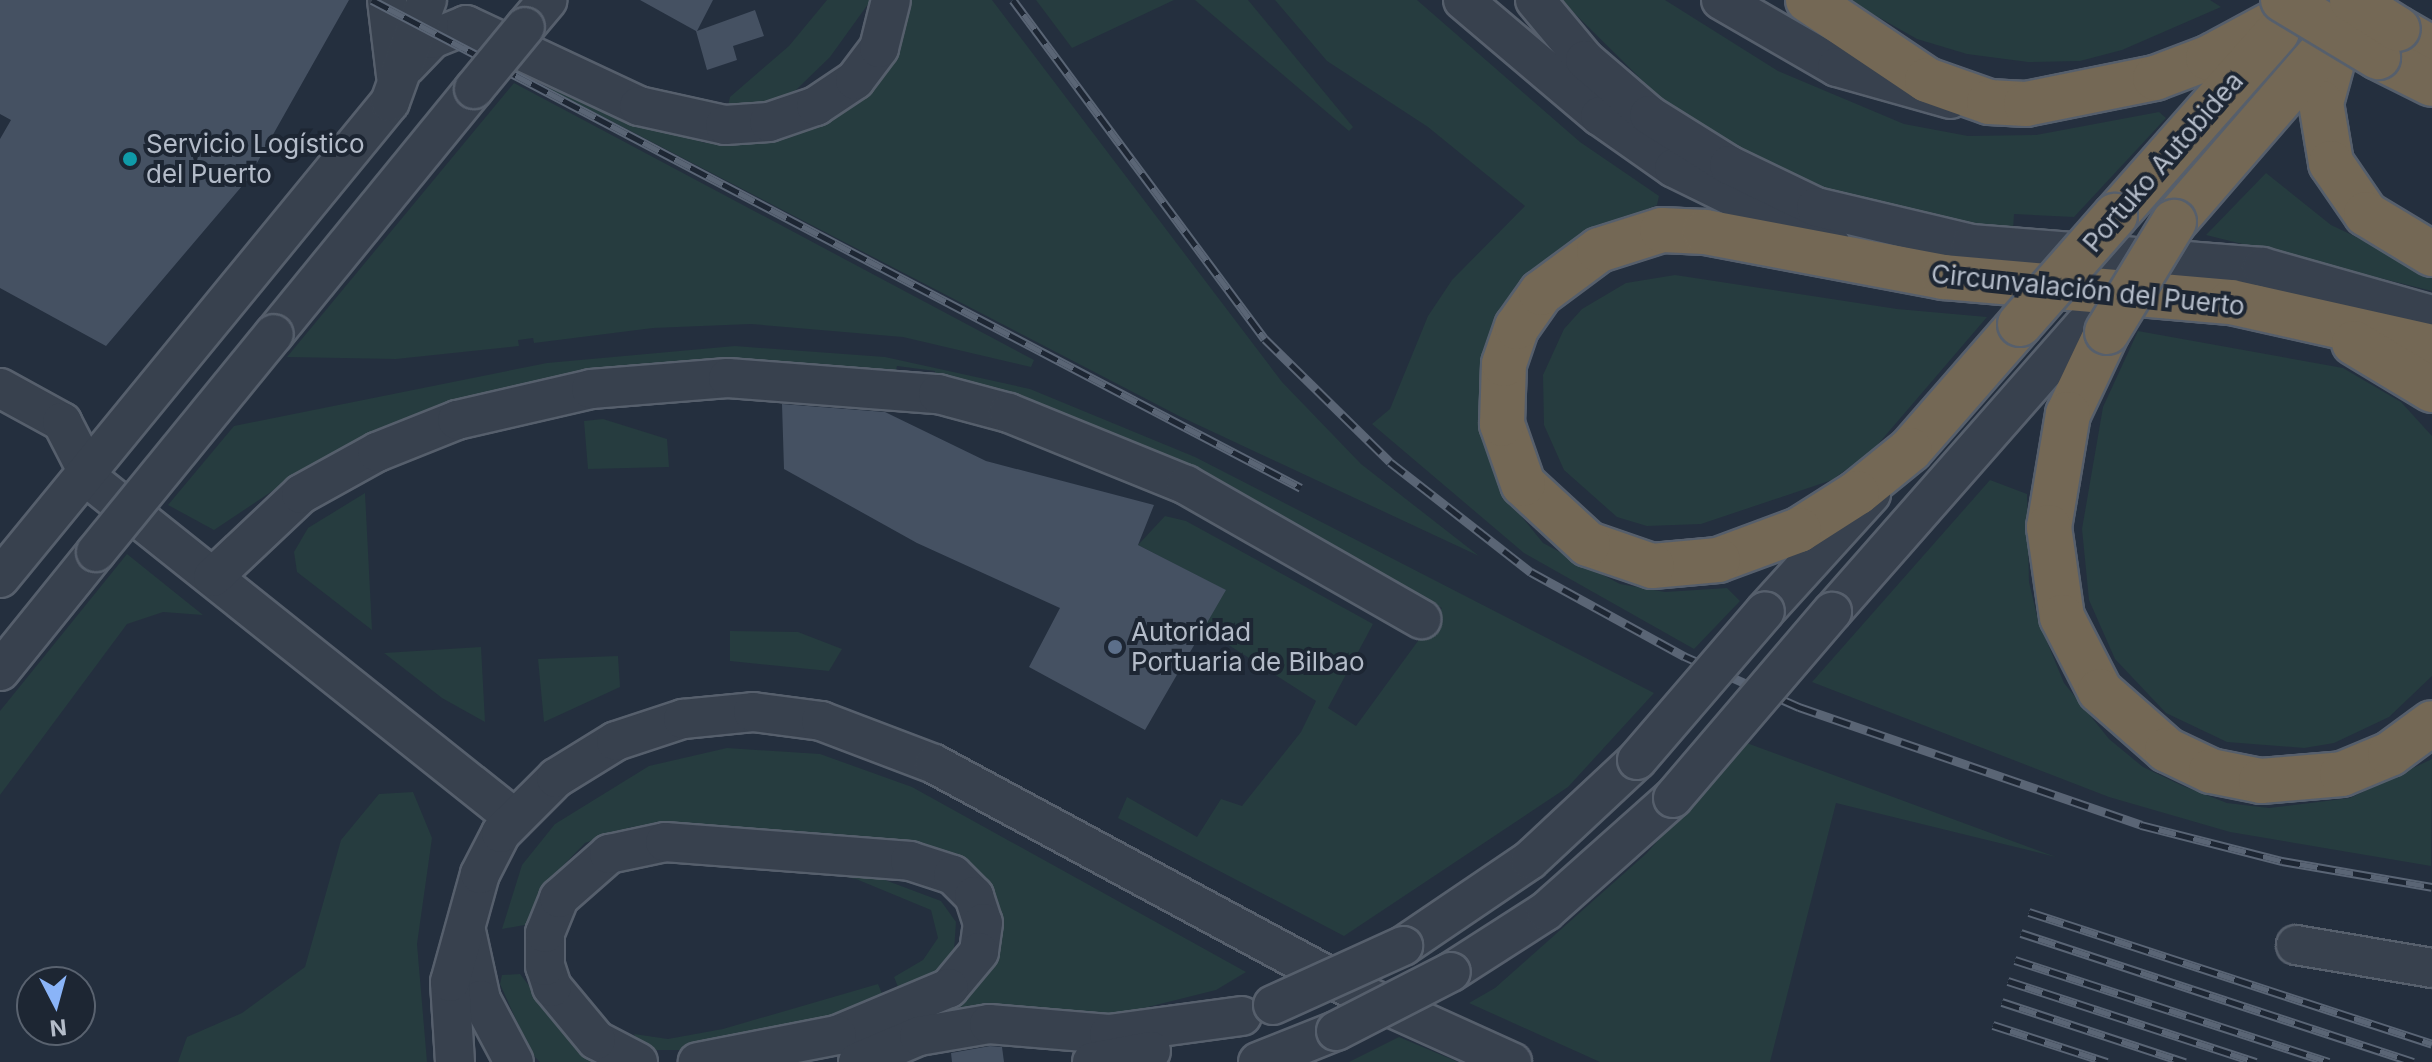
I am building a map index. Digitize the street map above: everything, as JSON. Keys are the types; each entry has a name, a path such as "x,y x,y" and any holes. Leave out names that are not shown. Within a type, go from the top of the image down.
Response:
{"highway":[{"path":"1808,0 1927,80 1989,102 2062,101 2140,82 2208,58 2352,19 2432,55"},
{"path":"2352,19 2432,84"},
{"path":"2352,19 2324,79 2322,123 2331,163 2366,214 2432,254"},
{"name":"Portuko Autobidea","path":"1910,450 2115,216 2352,19"},
{"name":"Portuko Autobidea","path":"2352,19 2174,222 2096,329 2068,414 2049,527 2062,617 2100,691 2167,750 2211,771 2261,781 2342,774 2390,754 2432,723"},
{"name":"Circunvalación del Puerto","path":"1910,450 1799,530 1718,560 1652,566 1606,554 1540,505 1514,466 1502,424 1504,364 1523,318 1559,276 1620,241 1694,230 1884,267 2003,284 2158,292 2294,314 2432,347"},
{"path":"2294,314 2395,362 2432,390"}],"street":[{"path":"387,0 399,80"},
{"path":"399,80 427,0"},
{"path":"451,0 486,30"},
{"path":"0,578 86,475 399,80 444,31 466,25 486,30 639,106 748,124 816,106 855,80 879,48 891,0"},
{"path":"1463,0 1600,116 1726,198 1884,267"},
{"path":"1477,0 1525,54"},
{"path":"1501,0 1600,116"},
{"path":"1535,0 1585,60 1649,115 1729,165 1816,207 1971,244 2192,257 2262,267 2432,315"},
{"path":"1721,0 1793,45 1861,76 1926,95 1989,102"},
{"path":"0,671 537,14"},
{"path":"1258,1062 1336,1031 1451,972 1546,911 1673,798 1832,612 2096,329"},
{"path":"213,577 301,494 377,452 457,420 591,389 728,378 938,394 1009,413 1186,485 1421,619"},
{"path":"0,388 62,422 86,475 514,818"},
{"path":"1092,1062 1181,1044 1403,946 1530,860 1637,760 1765,611 1910,450"},
{"path":"455,1062 450,982 485,863 514,818 585,757 650,728 753,712 821,721 934,764 1359,993 1512,1062"},
{"path":"638,1062 596,1040 570,1013 552,987 544,950 550,917 573,881 609,854 643,843 910,861 953,875 980,908 979,952 949,988 881,1038"},
{"path":"465,924 481,1000 514,1062"},
{"path":"2296,945 2432,968"},
{"path":"698,1062 1004,1024 1109,1034 1257,1011"}],"green space":[{"path":"827,0 871,0 830,57 796,90 761,105 728,106 730,97 789,46"},
{"path":"908,0 992,0 1282,382 1361,464 1479,556 1179,416 544,86 705,143 792,137 838,117 874,85 901,42"},
{"path":"1036,0 1174,0 1072,48"},
{"path":"1195,0 1248,0 1353,127 1349,131"},
{"path":"1275,0 1417,0 1580,142 1659,196 1657,205 1569,242 1524,282 1489,345 1479,407 1504,495 1543,543 1620,584 1665,592 1727,588 1740,601 1694,649 1524,553 1372,424 1390,409 1428,316 1452,280 1525,206 1428,127 1327,61"},
{"path":"1561,0 1665,0 1778,71 1904,124 1968,136 2036,135 2159,112 2166,118 2074,217 2014,214 2013,230 1946,222 1849,197 1782,171 1721,137 1656,94"},
{"path":"1848,0 2210,0 2221,7 2122,50 2080,61 2028,62 1967,54 1917,39"},
{"path":"514,83 1034,360 1031,367 903,337 751,324 653,328 534,343 533,338 518,340 519,346 396,359 287,357"},
{"path":"2266,173 2331,225 2432,273 2432,291 2206,235"},
{"path":"1675,275 1897,309 1987,317 1873,450 1832,480 1701,524 1647,526 1617,517 1564,470 1544,425 1543,375 1564,329 1582,309 1626,283"},
{"path":"2138,331 2343,368 2401,402 2432,436 2432,676 2389,717 2334,743 2304,748 2227,742 2166,713 2115,659 2089,600 2082,529 2103,407"},
{"path":"735,346 885,357 1030,389 1195,457 1654,693 1568,787 1344,936 1118,818 1127,797 1197,837 1221,799 1242,806 1301,732 1316,701 1202,628 1225,590 1138,545 1165,516 1186,521 1373,624 1328,708 1356,726 1442,608 1224,491 933,386 935,371 897,366 894,379 810,368 374,436 313,464 214,530 168,505 234,426 547,363"},
{"path":"603,419 667,439 669,467 588,469 584,421"},
{"path":"1990,480 2027,494 2029,582 2038,620 2064,683 2109,739 2143,767 2183,786 2227,803 2269,808 2350,798 2432,759 2431,866 2230,832 2109,797 1812,682"},
{"path":"365,493 372,630 297,572 294,552 308,528"},
{"path":"127,554 203,615 163,612 127,624 0,795 0,711"},
{"path":"730,631 798,632 842,649 829,671 730,661"},
{"path":"481,647 485,722 442,698 384,653"},
{"path":"618,656 620,687 544,722 538,659"},
{"path":"1744,742 2056,857 1836,803 1770,1062 1600,1062 1469,1003 1495,988 1647,853"},
{"path":"727,748 820,754 912,787 1246,972 1216,990 1116,1015 1066,1016 1009,1006 923,1014 976,985 997,953 1000,917 986,883 660,826 631,827 585,843 555,874 530,924 502,929 522,865 555,824 649,766"},
{"path":"413,792 432,838 417,944 427,1062 178,1062 187,1037 242,1013 305,967 341,840 379,794"},
{"path":"791,866 861,871 941,901 956,922 954,951 940,971 902,997 894,977 923,960 938,938 931,910 856,879"},
{"path":"520,974 566,1034 597,1062 540,1062 531,1053 500,984 502,975"},
{"path":"878,984 886,1003 691,1050 656,1050 639,1045 634,1034 668,1039 723,1029"},
{"path":"1399,1037 1458,1062 1349,1062"}],"building":[{"name":"Servicio Logístico del Puerto","path":"0,0 349,0 248,179 106,346 0,288 0,139 11,120 0,114"},
{"path":"640,0 713,0 697,31 755,10 764,36 733,46 737,60 707,70 696,31"},
{"path":"782,404 885,412 986,461 1154,505 1138,545 1226,590 1145,730 1029,667 1060,608 917,543 784,469"},
{"path":"1002,1047 1004,1062 952,1062 951,1053"}],"railway":[{"path":"372,0 1301,488"},
{"path":"1013,0 1265,339 1390,462 1531,572 1684,656 1799,707 2141,825 2282,861 2432,887"},
{"path":"2029,912 2432,1044"},
{"path":"2021,933 2413,1062"},
{"path":"2015,960 2329,1062"},
{"path":"2008,981 2256,1062"},
{"path":"2002,1002 2185,1062"},
{"path":"1993,1025 2107,1062"}],"place":[{"name":"Servicio Logístico del Puerto","path":"130,159"},
{"name":"Autoridad Portuaria de Bilbao","path":"1115,647"}]}
